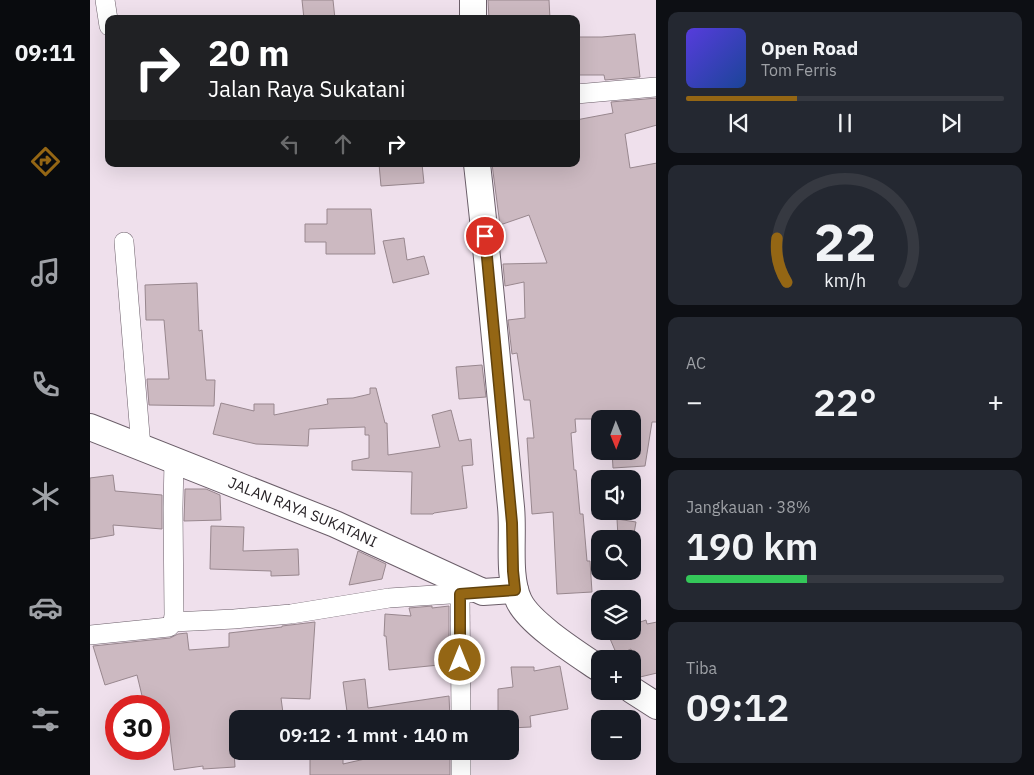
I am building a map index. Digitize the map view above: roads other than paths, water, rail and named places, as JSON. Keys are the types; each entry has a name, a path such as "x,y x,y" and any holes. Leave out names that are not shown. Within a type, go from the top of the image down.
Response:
{"main road":[{"path":"473,0 473,15"},
{"path":"477,167 491,290 512,523 515,590 520,603 539,625 591,663"},
{"name":"JALAN RAYA SUKATANI","path":"90,427 334,524 471,593 515,590"},
{"path":"641,696 656,706"}],"street":[{"path":"105,0 107,15"},
{"path":"580,94 656,87"},
{"path":"124,242 141,448"},
{"path":"90,635 168,627 173,622 172,508 174,461"},
{"path":"173,622 291,614 389,598 471,593 462,710"},
{"path":"461,760 461,775"}]}
